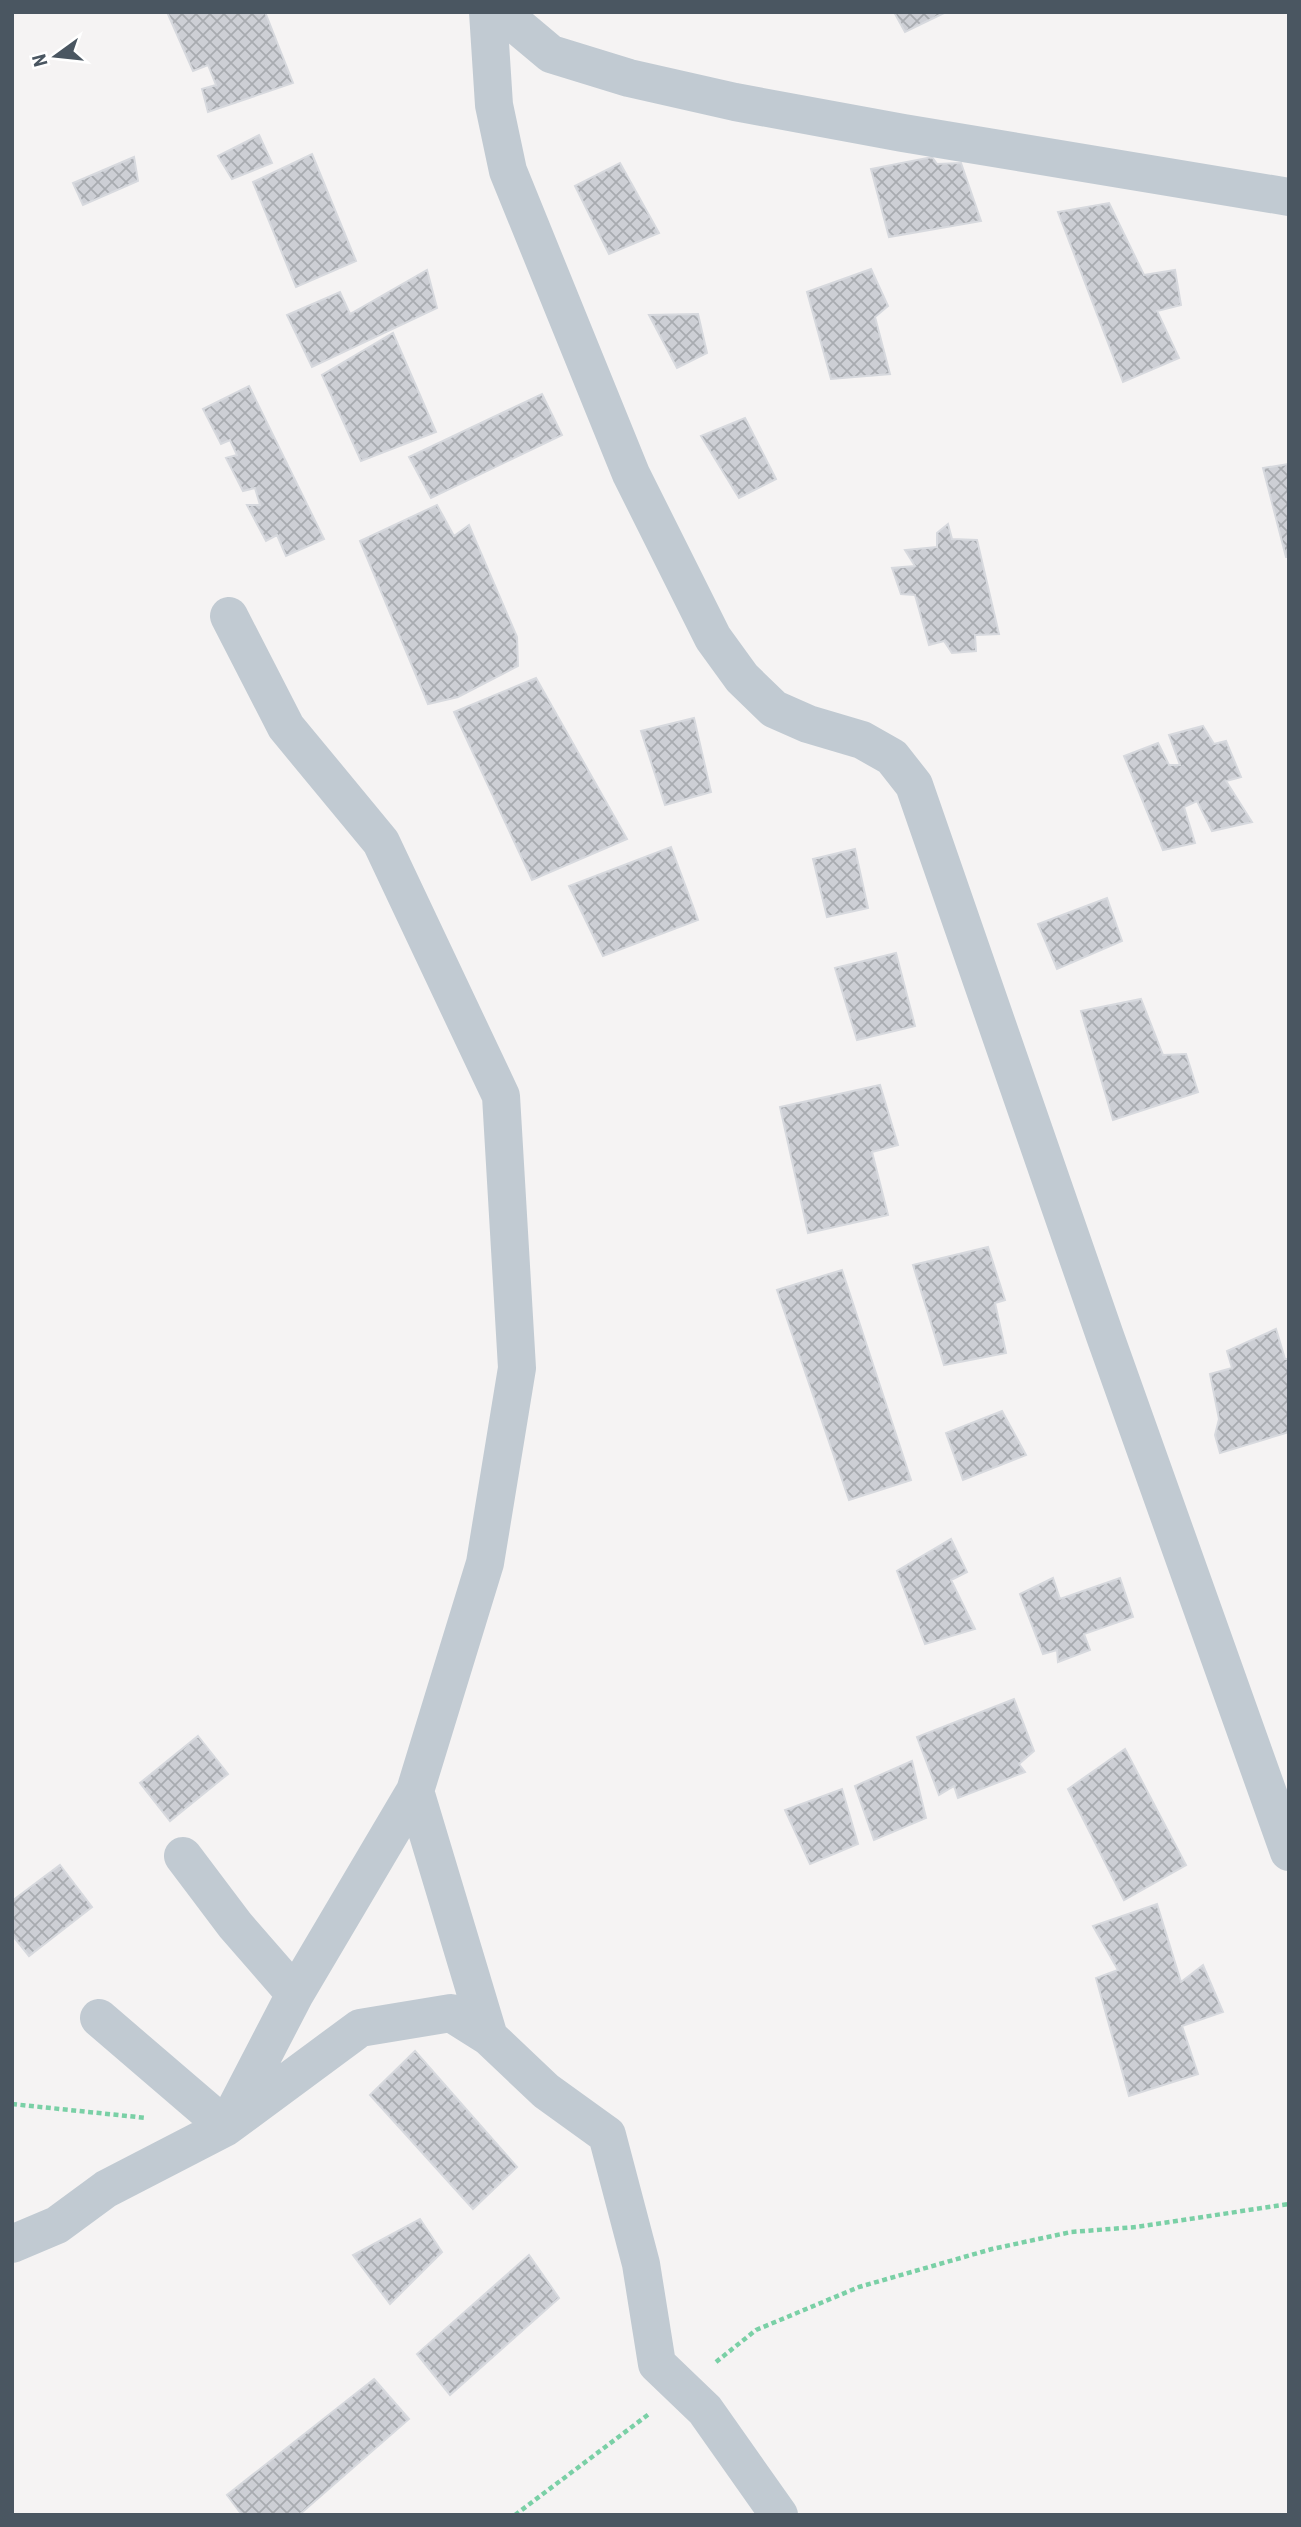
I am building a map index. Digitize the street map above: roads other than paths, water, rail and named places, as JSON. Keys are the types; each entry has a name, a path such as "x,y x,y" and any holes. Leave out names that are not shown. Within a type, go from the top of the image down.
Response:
{"street":[{"path":"488,12 494,105 508,171 631,474 713,638 742,678 774,709 808,724 862,740 892,757 914,785 1105,1336 1289,1852"},
{"path":"501,12 551,54 629,78 734,102 903,133 1289,197"},
{"path":"226,2127 295,1994 415,1791 485,1563 517,1368 501,1096 381,842 286,727 229,616"},
{"path":"415,1791 489,2036"},
{"path":"183,1856 235,1926 295,1994"},
{"path":"12,2244 57,2225 106,2189 226,2127 360,2028 451,2013 489,2036 546,2091 607,2135 641,2264 657,2364 705,2410 779,2515"},
{"path":"99,2018 226,2127"}]}
